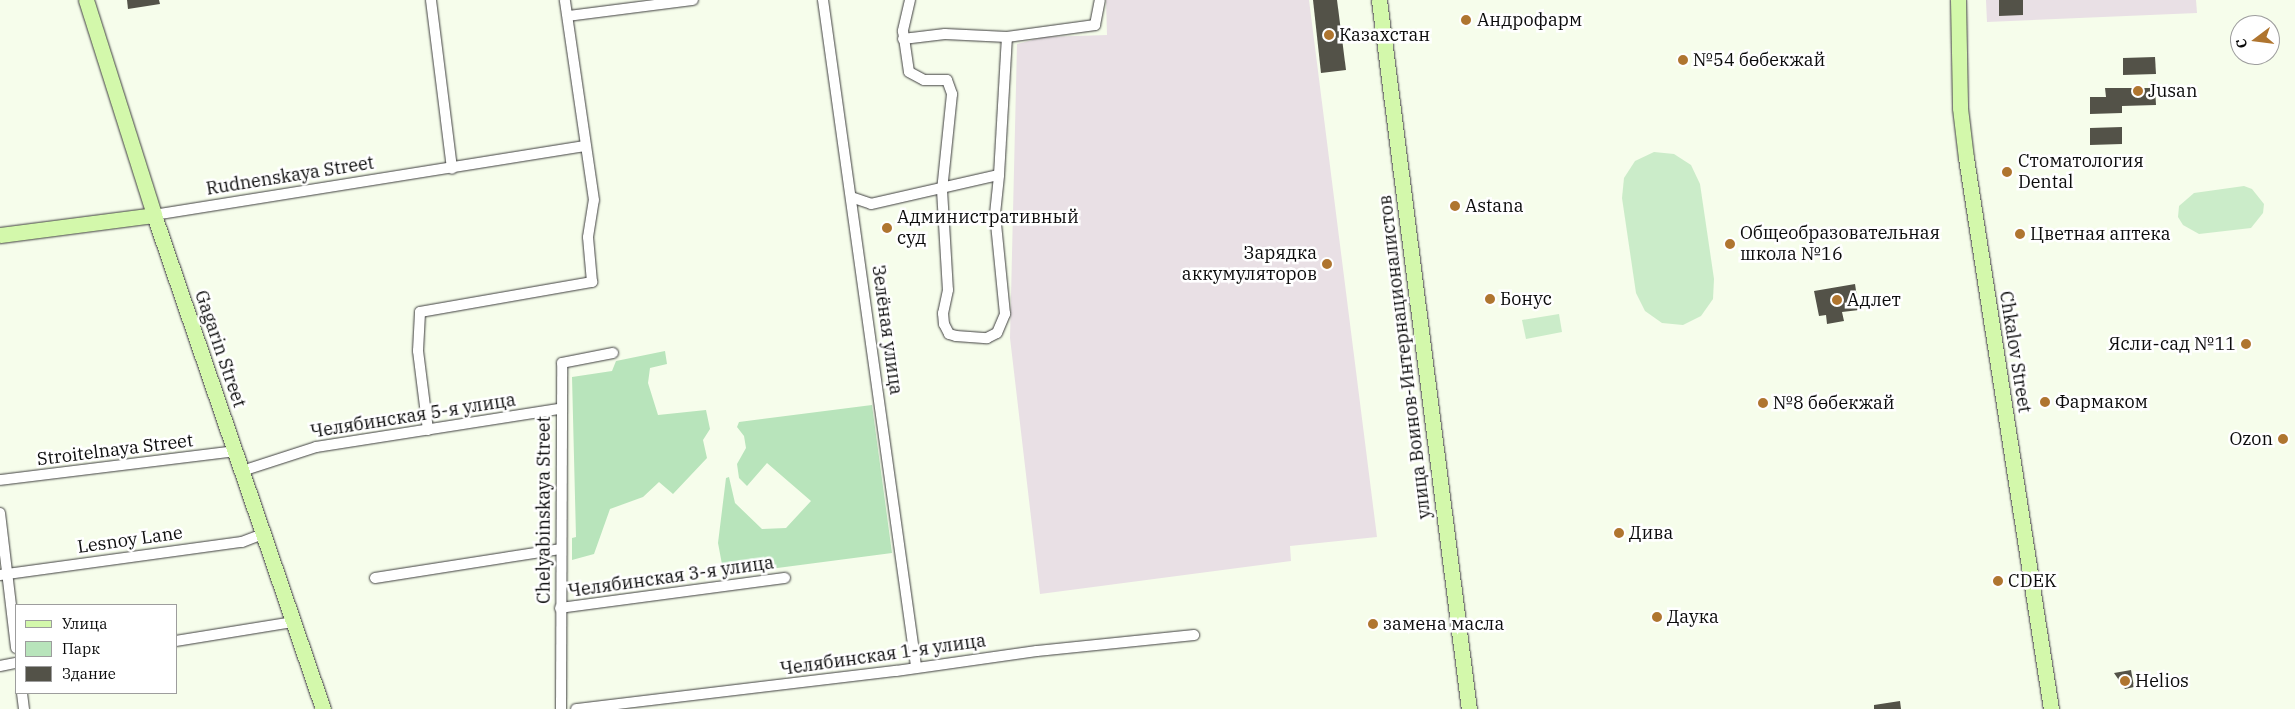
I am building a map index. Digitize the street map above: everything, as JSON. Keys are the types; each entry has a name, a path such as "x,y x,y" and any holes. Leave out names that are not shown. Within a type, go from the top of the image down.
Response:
{"street":[{"name":"Gagarin Street","path":"86,0 154,215 323,709"},
{"path":"430,0 452,170"},
{"path":"428,430 418,351 420,312 592,282 588,236 594,200 566,0"},
{"path":"568,16 694,0"},
{"name":"Зелёная улица","path":"823,0 916,666"},
{"path":"910,0 903,39 909,72 924,80 947,80 951,84 942,190 948,290 944,324 949,334 987,338 997,333 1005,314 995,214 1008,37"},
{"path":"903,39 945,34 1008,37 1095,25 1100,0"},
{"name":"улица Воинов-Интернационалистов","path":"1378,0 1469,709"},
{"name":"Chkalov Street","path":"1958,0 1960,108 1966,158 2051,709"},
{"name":"Rudnenskaya Street","path":"0,235 154,215 452,170 585,146"},
{"path":"851,197 871,204 942,190 999,175"},
{"name":"Chelyabinskaya Street","path":"561,709 560,409 562,363 614,353"},
{"name":"Челябинская 5-я улица","path":"242,471 274,462 316,446 560,409"},
{"name":"Stroitelnaya Street","path":"0,480 235,451"},
{"path":"0,513 4,574 15,642"},
{"name":"Lesnoy Lane","path":"4,574 242,542 263,534"},
{"path":"376,578 560,548"},
{"name":"Челябинская 3-я улица","path":"560,608 785,578"},
{"path":"178,641 293,622"},
{"name":"Челябинская 1-я улица","path":"576,709 896,672 916,666 1194,635"},
{"path":"0,666 15,664"},
{"path":"22,694 24,709"}],"shaded area":[{"path":"1106,0 1309,0 1377,537 1290,546 1291,561 1040,594 1010,338 1017,44 1044,37 1107,35"},
{"path":"1986,0 2196,0 2197,13 1987,22"}],"green space":[{"path":"1654,152 1674,154 1691,165 1700,184 1714,279 1713,299 1701,316 1683,325 1662,323 1645,311 1636,293 1622,198 1624,178 1635,161"},
{"path":"2244,186 2252,189 2264,204 2263,213 2251,228 2199,234 2183,225 2178,217 2179,206 2194,193"},
{"path":"1559,314 1562,332 1526,339 1522,320"},
{"path":"665,351 667,364 650,368 648,383 658,415 706,410 710,429 703,440 707,458 673,494 659,482 643,497 610,509 594,554 572,560 572,538 576,537 572,377 612,371 616,361"},
{"path":"872,405 892,553 724,575 718,543 726,478 729,477 735,503 762,529 786,528 811,501 767,463 747,486 739,478 737,464 746,448 744,436 737,427 739,422"}],"building":[{"path":"127,0 159,0 160,4 128,9"},
{"name":"Казахстан","path":"1313,0 1337,0 1346,70 1321,73"},
{"path":"1999,0 2023,0 2023,15 1999,16"},
{"path":"2155,57 2156,74 2123,75 2123,58"},
{"path":"2105,88 2155,88 2156,105 2122,106 2122,113 2090,114 2090,97 2106,97"},
{"path":"2122,127 2122,144 2090,145 2090,128"},
{"name":"Адлет","path":"1855,284 1859,310 1842,312 1844,321 1827,324 1826,315 1819,316 1814,291"},
{"name":"Helios","path":"2131,670 2134,687 2125,689 2114,673"},
{"path":"1900,701 1901,709 1874,709 1874,705"}],"place":[{"name":"Андрофарм","path":"1466,20"},
{"name":"Казахстан","path":"1329,35"},
{"name":"№54 бөбекжай","path":"1683,60"},
{"name":"Jusan","path":"2138,91"},
{"name":"Стоматология Dental","path":"2007,172"},
{"name":"Astana","path":"1455,206"},
{"name":"Административный суд","path":"887,228"},
{"name":"Цветная аптека","path":"2020,234"},
{"name":"Общеобразовательная школа №16","path":"1730,244"},
{"name":"Зарядка аккумуляторов","path":"1327,264"},
{"name":"Бонус","path":"1490,299"},
{"name":"Адлет","path":"1837,300"},
{"name":"Ясли-сад №11","path":"2246,344"},
{"name":"Фармаком","path":"2045,402"},
{"name":"№8 бөбекжай","path":"1763,403"},
{"name":"Ozon","path":"2283,439"},
{"name":"Дива","path":"1619,533"},
{"name":"CDEK","path":"1998,581"},
{"name":"Даука","path":"1657,617"},
{"name":"замена масла","path":"1373,624"},
{"name":"Helios","path":"2125,681"}]}
